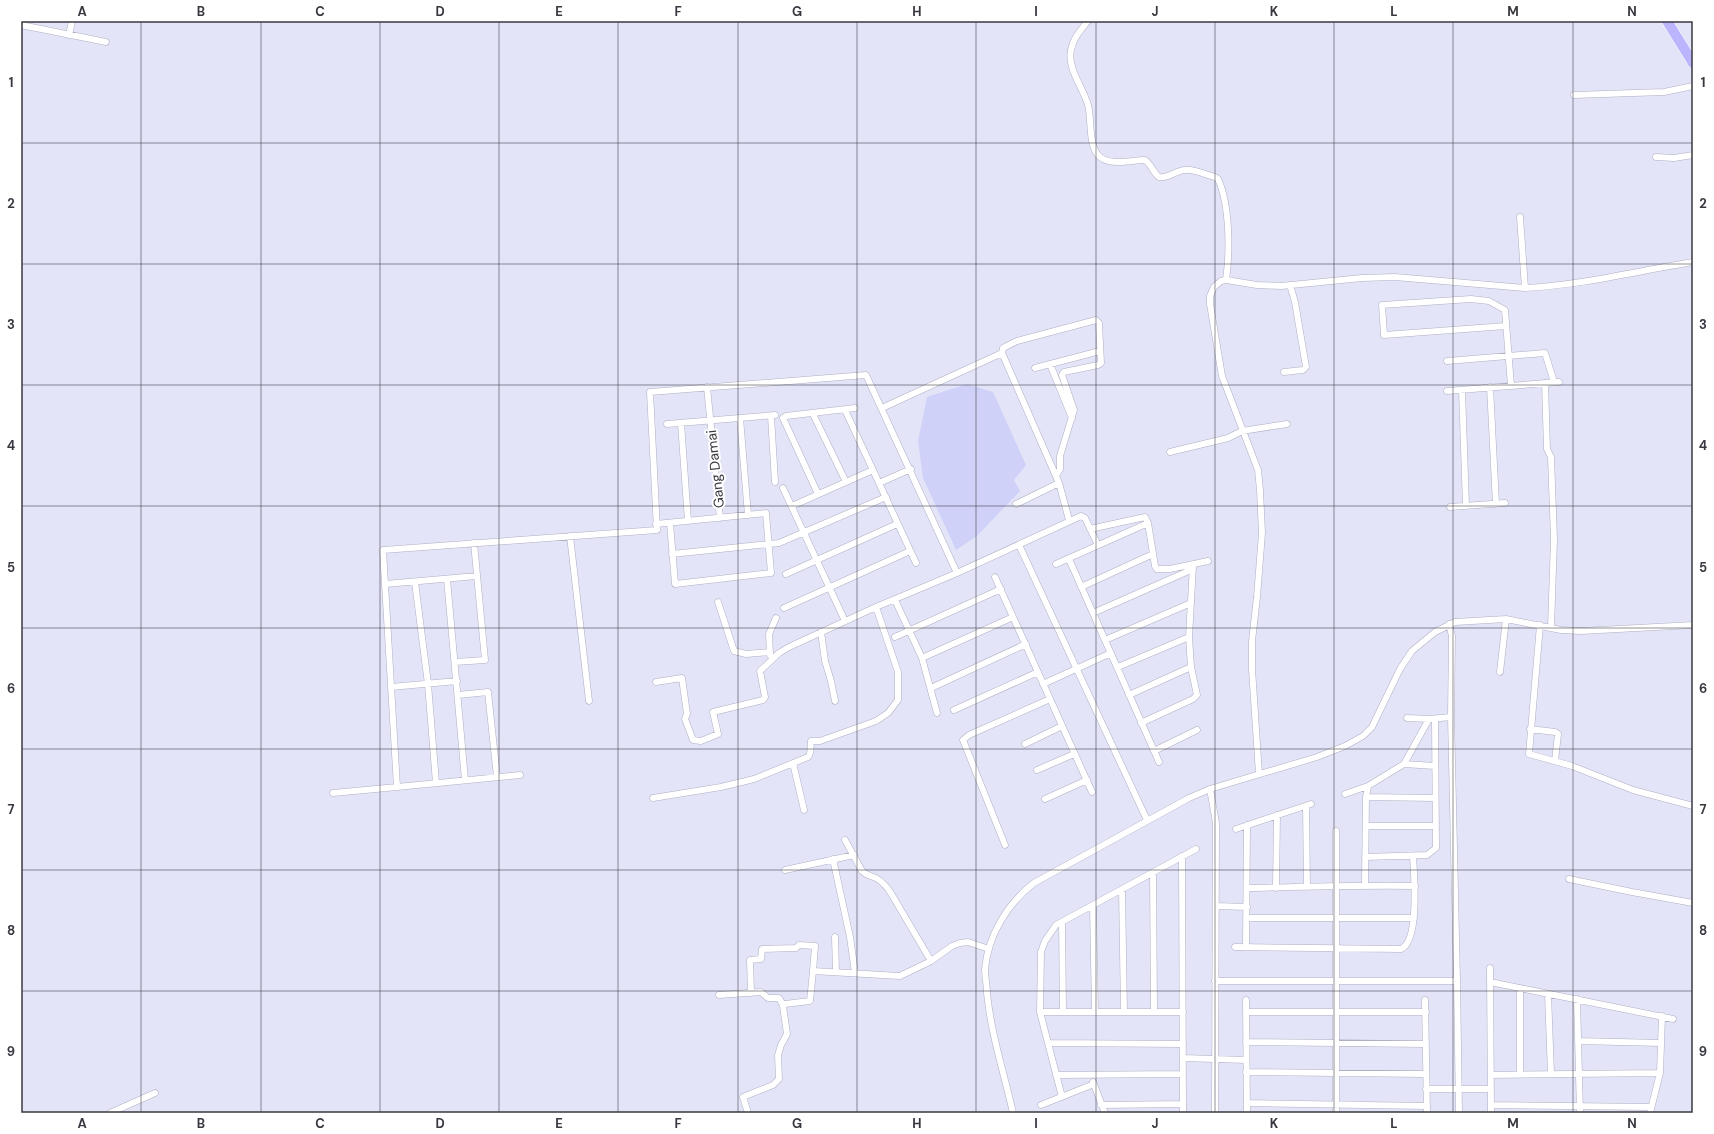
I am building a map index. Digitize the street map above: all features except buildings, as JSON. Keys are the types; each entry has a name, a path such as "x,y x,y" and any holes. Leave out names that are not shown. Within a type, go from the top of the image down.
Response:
{"main road":[{"path":"1667,21 1693,63"}],"street":[{"path":"69,35 72,21"},
{"path":"1088,21 1076,36 1070,50 1072,65 1079,84 1086,96 1091,121 1090,137 1097,155 1104,160 1112,162 1145,160 1160,177 1165,177 1185,169 1218,179 1225,209 1228,234 1226,280"},
{"path":"21,25 106,42"},
{"path":"1574,95 1664,92 1693,86"},
{"path":"1656,157 1674,158 1693,155"},
{"path":"1520,217 1525,288"},
{"path":"1259,774 1252,669 1252,641 1262,533 1258,470 1222,376 1210,304 1210,296 1214,287 1221,281 1226,280 1269,286 1386,277 1525,288 1570,284 1693,262"},
{"path":"1284,372 1303,370 1306,364 1296,302 1290,285"},
{"path":"1506,326 1384,335 1382,305 1471,299 1489,301 1505,310 1511,386"},
{"path":"1056,476 1060,469 1060,456 1074,410 1062,375 1065,372 1099,365 1102,362 1099,323 1096,320 1017,340 1004,346 1002,350 1002,353 1059,483 1069,520"},
{"path":"1035,368 1100,350"},
{"path":"882,408 1002,353"},
{"path":"1447,361 1545,353 1556,382 1447,391"},
{"path":"1050,364 1072,418"},
{"path":"397,787 383,550 656,530 650,392 864,374 868,377 958,573"},
{"path":"1545,383 1547,449 1551,457 1554,539 1551,627"},
{"name":"Gang Damai","path":"706,387 720,518"},
{"path":"1490,387 1496,504"},
{"path":"1462,390 1466,506"},
{"path":"818,494 783,420 786,416 814,414 855,408"},
{"path":"845,410 916,564"},
{"path":"814,414 846,482"},
{"path":"667,424 773,415 775,482"},
{"path":"740,418 748,515"},
{"path":"681,423 688,521"},
{"path":"1170,452 1224,439 1242,431 1287,424"},
{"path":"879,483 911,469"},
{"path":"792,506 873,470"},
{"path":"1016,504 1059,483"},
{"path":"783,488 845,622"},
{"path":"672,554 778,543 886,497"},
{"path":"1450,507 1505,504"},
{"path":"656,524 670,522 766,513 771,573 675,584 670,522"},
{"path":"656,682 682,678 688,714 684,719 693,740 701,741 718,734 713,712 763,700 765,697 760,671 771,660 789,647 876,607 958,573 1069,520 1083,516 1098,545"},
{"path":"1090,529 1145,517 1148,523 1155,566 1160,570 1193,567"},
{"path":"1056,564 1148,523"},
{"path":"786,574 897,524"},
{"path":"570,536 589,701"},
{"path":"455,662 485,660 474,543"},
{"path":"1019,545 1147,820"},
{"path":"784,608 910,551"},
{"path":"1081,587 1153,554"},
{"path":"1069,559 1159,762"},
{"path":"1093,613 1193,567 1208,562"},
{"path":"1141,723 1195,698 1197,693 1191,667 1188,637 1193,567"},
{"path":"385,584 477,576"},
{"path":"995,577 1092,792"},
{"path":"447,579 465,780"},
{"path":"415,582 428,684 436,783"},
{"path":"895,637 1001,589"},
{"path":"895,600 922,658 937,713"},
{"path":"718,602 734,651 746,654 770,652"},
{"path":"1105,640 1191,603"},
{"path":"653,798 721,787 754,779 810,755 811,741 820,741 876,721 888,713 898,700 898,672 876,607"},
{"path":"771,660 769,634 776,618"},
{"path":"922,658 1013,618"},
{"path":"1013,1113 991,1022 985,974 989,949 997,929 1007,911 1024,891 1048,875 1189,798 1210,789 1334,751 1363,736 1372,726 1393,682 1412,651 1425,639 1449,625 1462,621 1506,620 1571,631 1582,631 1693,625"},
{"path":"1500,672 1506,631 1506,620"},
{"path":"1449,625 1452,636 1451,717 1459,1113"},
{"path":"1540,626 1529,754 1555,761 1633,790 1693,806"},
{"path":"821,632 825,661 832,681 835,701"},
{"path":"1118,667 1188,637"},
{"path":"931,688 1026,644"},
{"path":"1044,684 1111,653"},
{"path":"1129,695 1191,667"},
{"path":"954,710 1038,672"},
{"path":"391,687 457,682"},
{"path":"458,695 488,692 497,777"},
{"path":"1005,845 963,740 969,735 1050,699"},
{"path":"1407,718 1432,719 1451,717"},
{"path":"1345,794 1368,786 1404,764 1432,719"},
{"path":"1365,857 1427,855 1436,848 1435,766 1432,719"},
{"path":"1025,744 1062,726"},
{"path":"1530,729 1555,732 1558,734 1555,761"},
{"path":"1154,750 1197,730"},
{"path":"1036,770 1074,754"},
{"path":"793,763 804,810"},
{"path":"1404,764 1435,766"},
{"path":"333,793 520,775"},
{"path":"1045,799 1087,780"},
{"path":"1365,885 1366,797 1368,786"},
{"path":"1210,789 1216,823 1215,1113"},
{"path":"1366,797 1435,798"},
{"path":"1236,829 1308,805 1307,887"},
{"path":"1276,888 1278,815"},
{"path":"1246,947 1247,825"},
{"path":"1366,826 1435,826"},
{"path":"1336,831 1336,1113"},
{"path":"845,840 866,874 878,879 892,894 931,961"},
{"path":"1062,1097 1040,1012 1041,952 1045,941 1051,931 1062,922 1196,849"},
{"path":"785,870 854,855"},
{"path":"1182,856 1183,1113"},
{"path":"1235,947 1336,947 1401,949 1407,943 1414,918 1415,886 1412,856"},
{"path":"833,859 850,937 855,973"},
{"path":"1153,872 1154,1012"},
{"path":"1569,879 1693,903"},
{"path":"1247,888 1336,887 1365,885 1415,886"},
{"path":"1122,889 1124,1012"},
{"path":"1093,905 1095,1012"},
{"path":"1216,906 1246,907"},
{"path":"1246,918 1414,918"},
{"path":"1062,922 1063,1012"},
{"path":"835,937 836,972"},
{"path":"813,971 892,977 900,976 931,961 952,946 960,943 968,942 989,949"},
{"path":"751,992 750,960 761,959 762,949 796,948 799,945 815,946 810,1001 783,1005"},
{"path":"1490,968 1491,1113"},
{"path":"1215,981 1457,981"},
{"path":"1490,982 1673,1019"},
{"path":"1520,988 1520,1074"},
{"path":"719,994 761,992 768,998 777,997 783,1005 782,1007 787,1034 778,1055 779,1079 773,1084 743,1097 748,1113"},
{"path":"1548,994 1551,1074"},
{"path":"1577,999 1580,1110"},
{"path":"1246,1000 1247,1113"},
{"path":"1425,1000 1427,1113"},
{"path":"1040,1012 1183,1012"},
{"path":"1246,1012 1426,1012"},
{"path":"1491,1106 1580,1110 1650,1110 1660,1073 1662,1016"},
{"path":"1578,1041 1661,1043"},
{"path":"1246,1042 1426,1044"},
{"path":"1048,1044 1183,1044"},
{"path":"1183,1058 1246,1060"},
{"path":"1246,1072 1426,1074"},
{"path":"1491,1075 1660,1073"},
{"path":"1056,1075 1183,1074"},
{"path":"1090,1075 1105,1113"},
{"path":"1041,1105 1094,1084"},
{"path":"1426,1089 1491,1089"},
{"path":"110,1113 155,1093"},
{"path":"1247,1102 1427,1106"},
{"path":"1101,1105 1183,1104"}],"shaded area":[{"path":"967,384 993,392 1026,465 1014,480 1020,491 977,536 956,550 923,478 918,441 927,397"}]}
